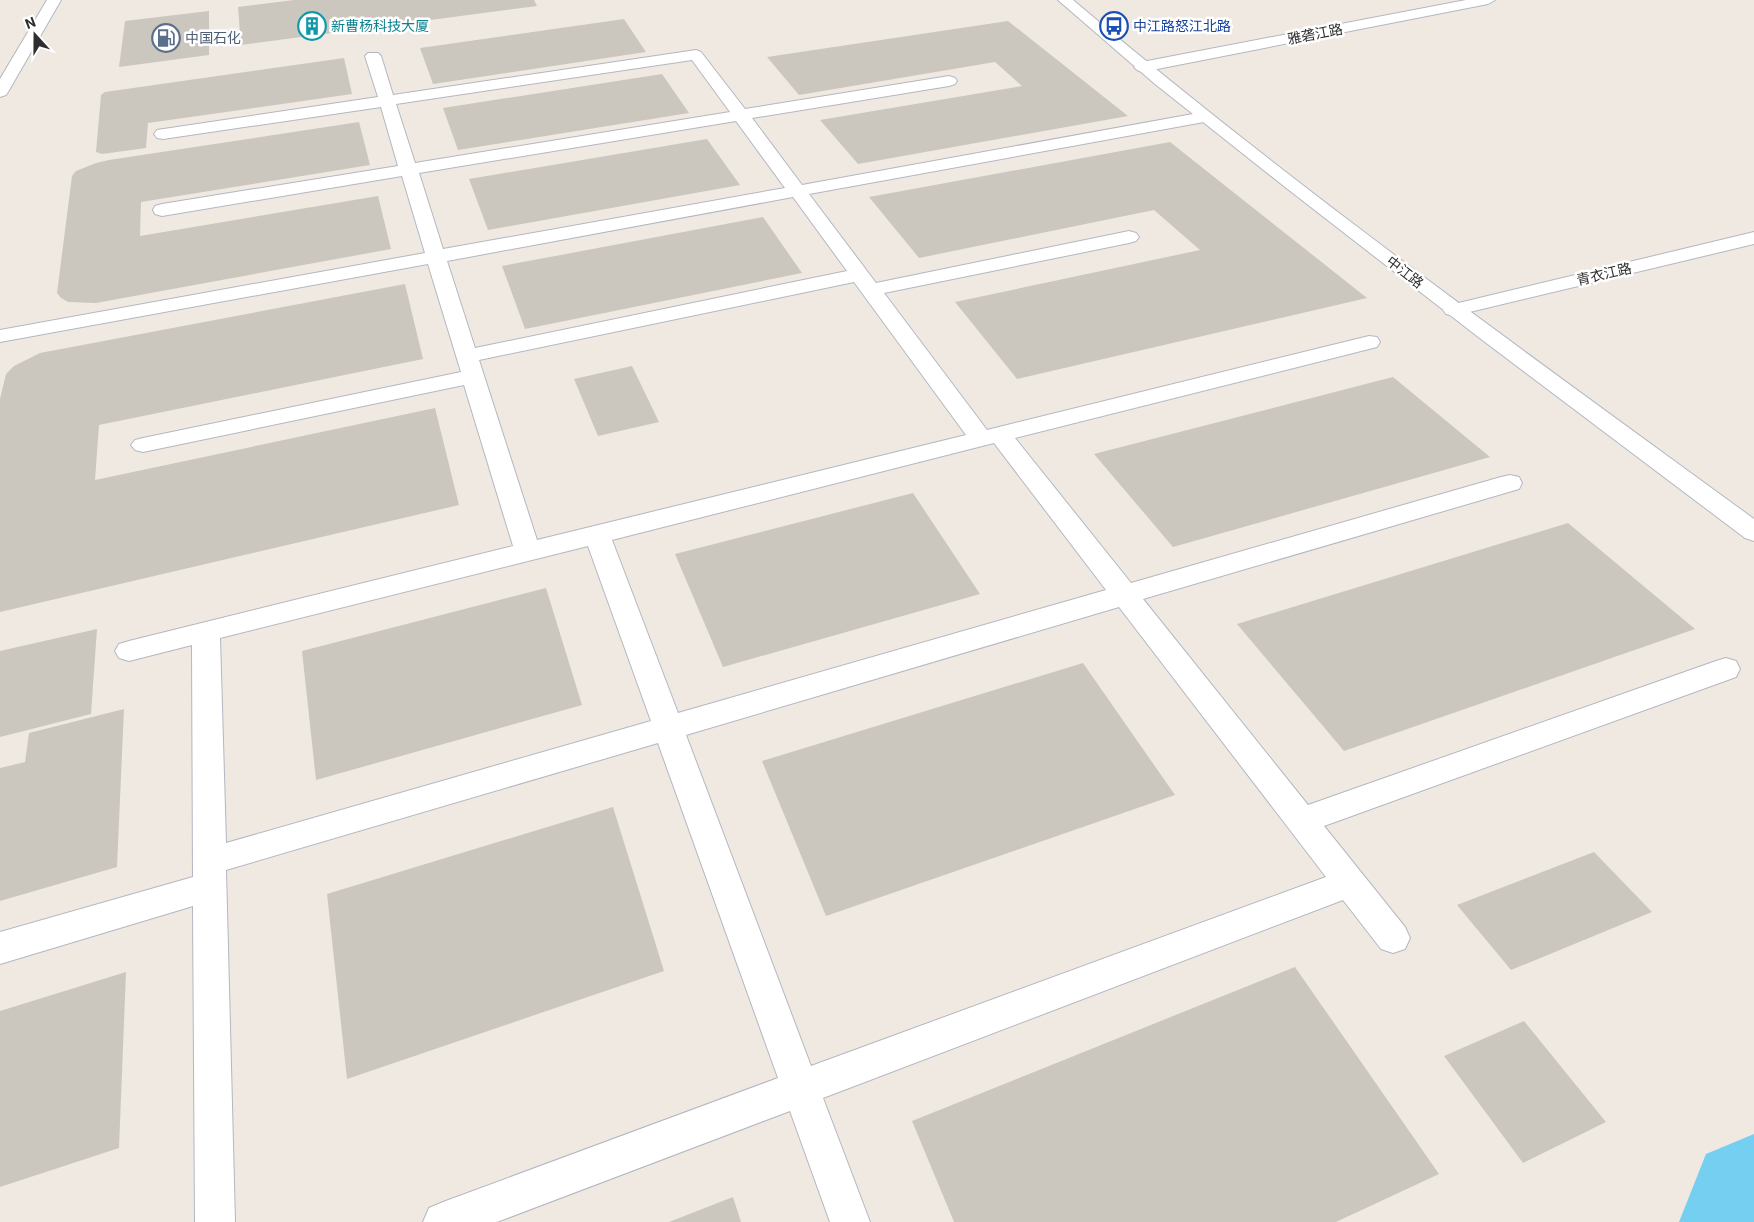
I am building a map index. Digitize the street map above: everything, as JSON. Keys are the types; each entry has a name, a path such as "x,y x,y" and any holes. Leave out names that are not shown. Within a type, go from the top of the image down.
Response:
{"street":[{"path":"0,92 54,0"},
{"name":"中江路","path":"1065,0 1142,67 1204,117 1453,310 1754,532"},
{"name":"雅砻江路","path":"1142,67 1488,0"},
{"path":"163,134 696,55 864,282 1124,596 1394,938"},
{"path":"373,56 528,552"},
{"path":"162,210 948,81"},
{"path":"0,336 1204,117"},
{"path":"142,445 470,366 864,282 1128,237"},
{"name":"青衣江路","path":"1453,310 1754,238"},
{"path":"130,651 1369,342"},
{"path":"0,948 211,874 668,730 1510,483"},
{"path":"597,535 850,1222"},
{"path":"206,632 215,1222"},
{"path":"1300,821 1726,669"},
{"path":"444,1222 1349,883"}],"building":[{"name":"新曹杨科技大厦","path":"294,0 534,0 537,6 241,45 238,7"},
{"name":"中国石化","path":"209,11 209,55 119,67 125,21"},
{"path":"624,19 646,52 433,84 420,48"},
{"path":"1008,21 1128,116 858,164 820,120 1022,86 995,62 799,95 767,57"},
{"path":"344,58 352,94 148,123 146,148 102,154 96,152 101,95 105,92"},
{"path":"662,74 689,113 458,150 443,108"},
{"path":"359,122 370,165 141,202 140,236 378,196 391,249 96,303 68,302 57,293 72,176 76,171 109,160"},
{"path":"707,139 740,185 488,230 469,179"},
{"path":"1170,142 1367,298 1017,379 955,302 1200,250 1154,210 919,258 869,197"},
{"path":"763,217 802,273 525,329 502,266"},
{"path":"405,284 423,359 99,425 95,480 435,408 459,505 0,612 0,399 6,374 14,366 40,353"},
{"path":"632,366 659,422 598,436 574,379"},
{"path":"1393,377 1490,457 1173,547 1094,454"},
{"path":"913,493 980,594 723,667 675,554"},
{"path":"1568,523 1695,629 1344,751 1237,624"},
{"path":"546,588 582,705 316,780 302,651"},
{"path":"97,629 91,714 0,737 0,651"},
{"path":"1083,663 1175,795 826,916 762,761"},
{"path":"124,709 117,867 0,901 0,768 25,762 29,733"},
{"path":"613,807 664,971 347,1079 327,894"},
{"path":"1594,852 1652,912 1511,970 1457,905"},
{"path":"1295,967 1439,1174 1336,1222 954,1222 912,1121"},
{"path":"126,972 119,1148 0,1187 0,1011"},
{"path":"1524,1021 1606,1122 1523,1163 1444,1056"},
{"path":"733,1197 741,1222 669,1222"}],"waterway":[{"path":"1748,1222 1754,1202"}],"place":[{"name":"新曹杨科技大厦","path":"312,26"},
{"name":"中江路怒江北路","path":"1114,26"},
{"name":"中国石化","path":"166,38"}]}
